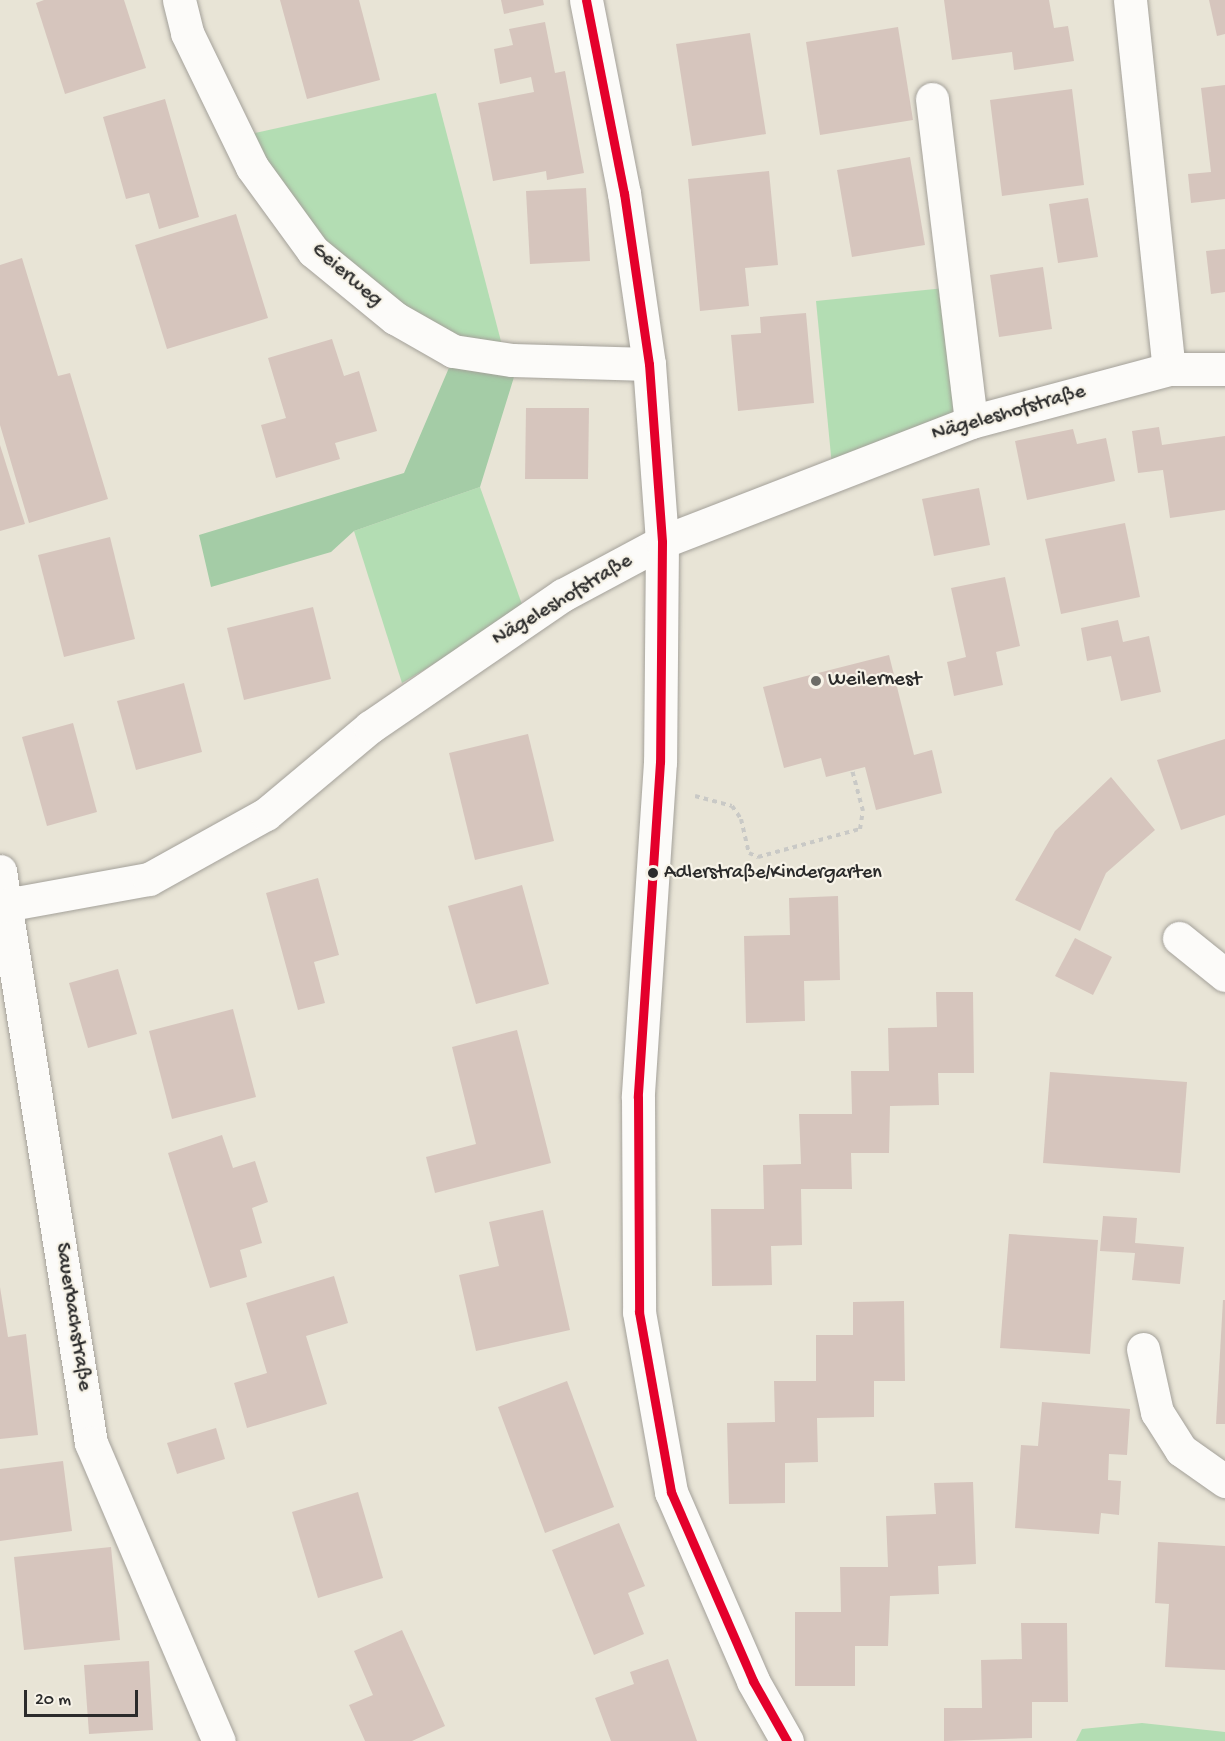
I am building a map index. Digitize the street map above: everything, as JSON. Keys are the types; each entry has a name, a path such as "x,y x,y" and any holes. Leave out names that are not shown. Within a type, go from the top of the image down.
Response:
{"street":[{"name":"Geierweg","path":"179,0 187,33 252,167 313,251 395,318 453,351 512,360 649,364"},
{"path":"586,0 624,193 649,364 662,542 658,798 638,1097 639,1312 671,1492 753,1681 787,1741"},
{"path":"1130,0 1169,369"},
{"path":"932,99 971,422"},
{"name":"Nägeleshofstraße","path":"4,905 149,879 266,814 370,727 563,595 662,542 971,422 1169,369 1225,369"},
{"name":"Sauerbachstraße","path":"0,871 91,1443 219,1741"},
{"path":"1179,938 1225,975"},
{"path":"1143,1349 1163,1422 1181,1450 1225,1481"}],"path":[{"path":"658,798 694,796 732,806 741,819 748,853 758,856 860,829 862,811 852,770"}],"green space":[{"path":"436,93 503,349 454,342 319,243 246,135"},
{"path":"945,288 963,418 832,466 816,301"},
{"path":"451,363 514,377 480,487 354,531 331,552 211,587 199,535 404,473"},
{"path":"480,487 524,610 402,683 354,531"},
{"path":"1142,1723 1225,1732 1225,1741 1076,1741 1082,1729"}],"building":[{"path":"44,0 124,0 146,68 65,94 36,3"},
{"path":"280,0 359,0 380,80 307,99"},
{"path":"501,0 543,0 544,5 504,14"},
{"path":"944,0 1049,0 1054,28 1068,26 1074,61 1014,70 1012,52 952,60"},
{"path":"1209,0 1225,0 1225,34 1217,36"},
{"path":"545,22 555,73 565,71 584,173 547,180 546,171 493,181 478,103 534,92 531,77 500,84 494,49 513,45 509,29"},
{"path":"898,27 913,120 820,135 806,42"},
{"path":"750,33 766,134 692,146 676,44"},
{"path":"1225,85 1225,199 1191,203 1188,174 1211,172 1201,88"},
{"path":"1072,89 1084,185 1002,196 990,100"},
{"path":"165,99 199,217 159,229 149,193 126,199 103,117"},
{"path":"910,157 925,245 852,257 837,170"},
{"path":"769,171 778,265 745,268 749,306 700,311 688,179"},
{"path":"586,188 590,261 530,264 526,191"},
{"path":"1088,198 1098,257 1058,263 1049,204"},
{"path":"236,214 268,318 167,349 135,245"},
{"path":"1225,249 1225,292 1211,294 1206,251"},
{"path":"22,258 58,376 70,373 108,499 29,523 0,425 0,265"},
{"path":"1043,267 1052,329 999,337 990,275"},
{"path":"806,313 814,403 738,411 731,335 761,333 760,317"},
{"path":"332,339 344,376 359,371 377,431 335,443 340,459 276,478 261,425 286,418 268,358"},
{"path":"526,408 589,408 588,479 525,479"},
{"path":"1159,427 1162,445 1225,436 1225,510 1170,518 1163,470 1138,473 1132,431"},
{"path":"1073,429 1077,444 1106,438 1115,481 1027,500 1015,441"},
{"path":"0,445 25,524 0,531"},
{"path":"979,488 990,545 934,556 922,499"},
{"path":"1125,523 1140,597 1061,614 1045,539"},
{"path":"110,537 135,639 64,657 38,555"},
{"path":"1005,577 1020,646 996,652 1003,685 954,696 947,662 966,657 951,588"},
{"path":"313,607 331,679 244,700 227,628"},
{"path":"1118,620 1123,642 1149,636 1161,692 1121,701 1111,656 1087,661 1081,628"},
{"path":"889,655 914,755 932,750 942,793 876,810 865,767 826,777 821,758 784,768 763,687"},
{"path":"184,683 202,752 136,770 117,701"},
{"path":"73,723 97,812 47,826 22,737"},
{"path":"528,734 554,841 475,860 449,753"},
{"path":"1225,739 1225,815 1181,830 1157,760"},
{"path":"1111,777 1155,830 1106,873 1080,931 1015,900 1055,831"},
{"path":"318,878 339,955 314,962 325,1003 298,1010 266,893"},
{"path":"522,885 549,984 476,1004 448,906"},
{"path":"838,896 840,980 804,981 805,1021 746,1023 744,936 790,935 789,898"},
{"path":"1075,938 1112,957 1093,995 1055,976"},
{"path":"118,969 137,1034 88,1048 69,983"},
{"path":"936,992 973,992 974,1073 938,1073 939,1105 890,1106 889,1153 851,1153 852,1189 801,1189 802,1245 771,1246 772,1285 712,1286 711,1209 764,1209 763,1165 801,1164 799,1114 852,1114 851,1071 889,1071 888,1028 937,1027"},
{"path":"233,1009 256,1097 172,1119 149,1031"},
{"path":"517,1030 551,1163 435,1193 426,1157 476,1144 452,1047"},
{"path":"1050,1072 1187,1082 1180,1173 1043,1163"},
{"path":"222,1135 233,1168 255,1161 268,1202 252,1208 262,1243 240,1250 247,1277 210,1288 168,1153"},
{"path":"543,1210 570,1330 476,1351 459,1275 499,1266 489,1222"},
{"path":"1103,1216 1137,1218 1135,1243 1184,1247 1180,1284 1132,1280 1135,1253 1100,1251"},
{"path":"1009,1234 1098,1240 1090,1354 1000,1348"},
{"path":"334,1276 348,1323 306,1336 327,1404 247,1428 234,1383 267,1373 246,1303"},
{"path":"0,1287 8,1337 26,1334 38,1435 0,1439"},
{"path":"1223,1300 1225,1300 1225,1424 1216,1424"},
{"path":"904,1301 905,1381 874,1381 874,1417 817,1418 818,1462 785,1463 785,1503 729,1504 727,1423 775,1422 774,1381 816,1381 816,1335 853,1335 853,1302"},
{"path":"567,1381 614,1507 545,1533 498,1407"},
{"path":"1042,1402 1130,1409 1127,1455 1109,1454 1108,1480 1121,1481 1119,1515 1101,1513 1099,1534 1015,1528 1021,1445 1038,1446"},
{"path":"216,1428 225,1459 177,1474 167,1443"},
{"path":"63,1461 72,1531 0,1541 0,1469"},
{"path":"973,1482 976,1564 938,1566 939,1594 890,1596 888,1646 855,1646 855,1686 795,1686 795,1612 841,1612 840,1567 888,1567 886,1516 936,1514 934,1483"},
{"path":"358,1492 383,1578 318,1598 292,1512"},
{"path":"619,1523 645,1586 628,1593 644,1634 594,1655 552,1550"},
{"path":"1158,1542 1225,1546 1225,1670 1165,1667 1169,1604 1155,1603"},
{"path":"111,1547 120,1640 24,1650 14,1557"},
{"path":"1021,1623 1067,1623 1068,1702 1032,1702 1032,1738 944,1741 944,1708 982,1708 981,1660 1022,1659"},
{"path":"402,1630 445,1726 412,1741 365,1741 349,1705 373,1695 354,1651"},
{"path":"668,1659 697,1741 611,1741 595,1698 634,1684 630,1672"},
{"path":"149,1661 153,1730 89,1734 84,1665"}],"transit line":[{"path":"586,0 624,193 649,364 662,542 660,762 638,1097 639,1312 671,1492 753,1681 787,1741"}],"place":[{"name":"Weilernest","path":"816,681"},
{"name":"Adlerstraße/Kindergarten","path":"653,873"}]}
